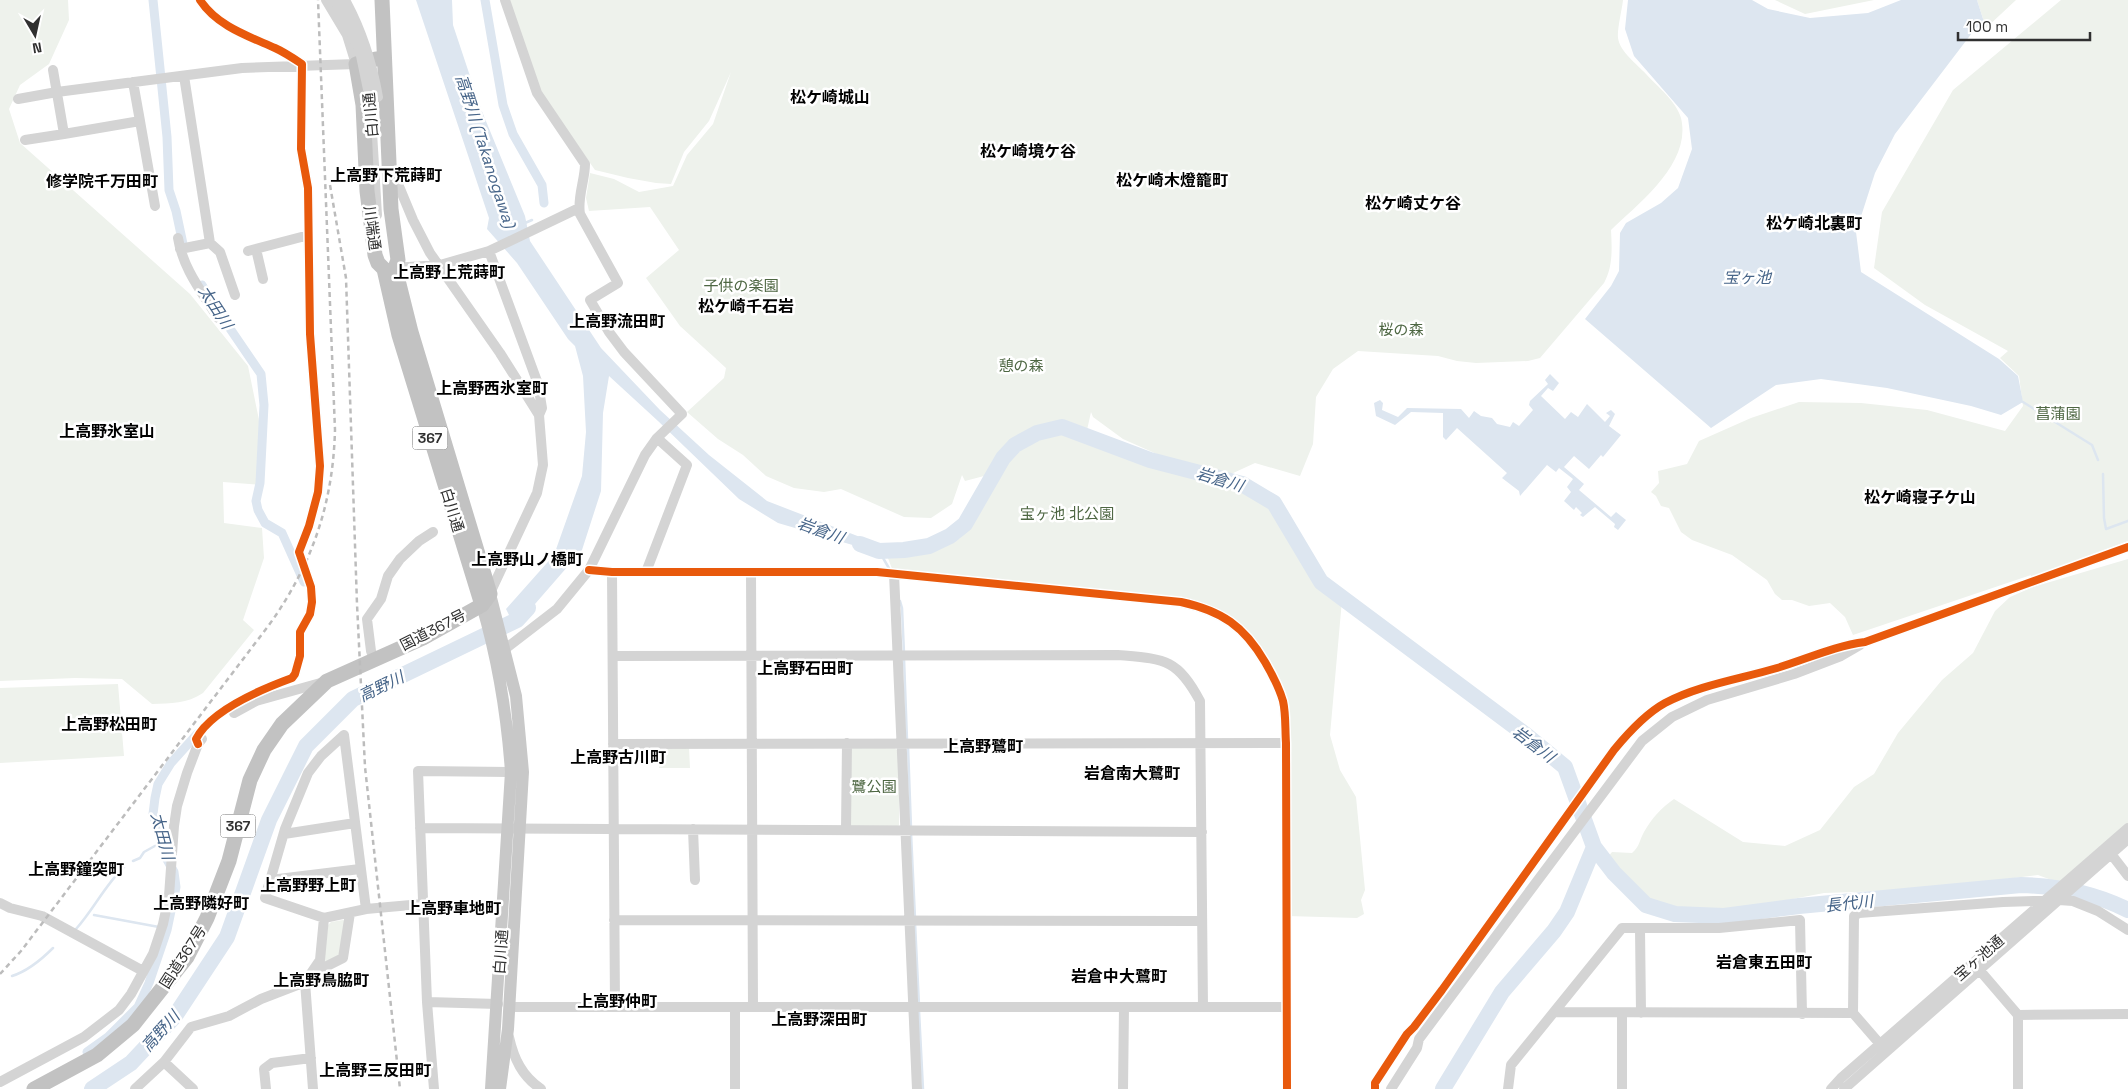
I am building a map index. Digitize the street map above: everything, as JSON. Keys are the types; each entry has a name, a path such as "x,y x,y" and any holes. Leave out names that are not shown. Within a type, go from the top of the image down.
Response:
{"highway":[{"name":"川端通","path":"356,64 363,105 370,228 378,263 390,268 398,260 392,209 382,0"},
{"path":"356,64 384,57"},
{"name":"白川通","path":"390,268 399,335 487,604"},
{"name":"国道367号","path":"34,1089 97,1055 133,1025 187,957 208,918 228,861 250,780 264,750 282,724 327,681 423,638 487,604"}],"main road":[{"name":"白川通","path":"487,604 516,696 517,772 503,1005 491,1089"},
{"name":"白川通","path":"500,1089 508,1029 503,1005"}],"street":[{"path":"198,744 196,739 208,722 256,692 292,678 295,674 300,656 300,632 310,614 312,602 311,587 299,552 309,526 318,492 320,466 315,420 310,334 308,188 301,149 302,64 276,48 258,42 223,23 200,0"},
{"path":"18,99 57,92 242,68 356,64 347,35 326,0"},
{"name":"白川通","path":"335,0 360,51 374,98"},
{"name":"白川通","path":"345,0 364,40 373,67 374,98 390,268"},
{"path":"500,645 556,609 589,570 645,455 657,438 682,414 624,352 609,332 590,300 618,283 579,208 585,176 585,164 537,93 505,0"},
{"path":"53,70 64,134"},
{"path":"184,76 210,243 220,252 235,295"},
{"path":"133,82 155,206"},
{"path":"25,140 140,121"},
{"path":"391,177 398,184 413,220 430,253 500,353 539,415 543,465 537,493 495,580 487,604"},
{"path":"390,268 440,265 491,250 579,208"},
{"path":"263,279 252,250 309,235"},
{"path":"178,238 188,270 218,318"},
{"path":"180,249 210,243"},
{"path":"491,250 538,384 542,408 539,415"},
{"path":"646,572 687,465 657,438"},
{"path":"374,659 371,651 367,619 381,599 383,587 392,570 419,541 433,532"},
{"path":"1391,1089 1417,1048 1419,1039 1603,790 1642,741 1672,717 1707,700 1794,674 1841,656 1865,642 2128,547"},
{"path":"589,570 612,572 877,572 1181,602 1217,613 1245,633 1256,646 1273,675 1283,701 1286,743 1287,1089"},
{"path":"612,572 615,1007"},
{"path":"751,572 753,1007"},
{"path":"894,574 917,1089"},
{"path":"1374,1089 1374,1083 1407,1034 1431,1005 1596,775 1631,730 1663,704 1686,695 1844,645 1865,642"},
{"path":"613,656 752,654 898,656 1118,655 1154,658 1174,666 1189,680 1200,701 1203,1007"},
{"path":"2,1089 0,1083 84,1037 120,1010 153,954 163,924 169,896 177,806 198,744 213,728 256,701 327,681"},
{"path":"366,909 344,735 321,756 308,773 284,834 265,898 324,918 366,909 422,904"},
{"path":"613,744 1286,743"},
{"path":"846,830 847,744"},
{"path":"434,1089 422,904 418,771 517,772"},
{"path":"284,834 355,823"},
{"path":"420,828 1202,832"},
{"name":"宝ヶ池通","path":"1831,1088 1883,1048 2055,897 2075,886 2128,828"},
{"path":"693,829 695,880"},
{"name":"宝ヶ池通","path":"1976,966 2055,897 2064,884 2108,851 2128,839"},
{"path":"2108,851 2128,876"},
{"path":"270,880 360,869"},
{"path":"1883,1048 1853,1013 1854,916 1859,913 2055,897 2073,901 2098,911 2128,930"},
{"path":"0,903 10,908 42,916 143,971"},
{"path":"314,969 324,968 343,958 350,913"},
{"path":"135,1089 164,1062 191,1027 229,1016 261,999 305,982 320,960 324,918"},
{"path":"614,920 1202,921"},
{"path":"1508,1089 1511,1064 1622,928 1719,928 1800,920 1802,1014"},
{"path":"1640,929 1641,1013"},
{"path":"1976,966 2018,1015 2018,1089"},
{"path":"305,982 312,1089"},
{"path":"427,1002 615,1007 1287,1007"},
{"path":"735,1007 735,1089"},
{"path":"1123,1089 1124,1007"},
{"path":"1554,1012 1853,1013"},
{"path":"1622,1013 1622,1089"},
{"path":"2018,1015 2128,1014"},
{"path":"508,1029 512,1052 519,1067 530,1081 541,1089"},
{"name":"宝ヶ池通","path":"1844,1089 1883,1048"},
{"path":"266,1089 264,1070 272,1063 311,1058"},
{"path":"164,1062 193,1089"}],"green space":[{"path":"0,0 68,0 69,20 49,64 20,85 9,109 20,143 190,294 248,366 260,425 261,485 223,482 224,523 262,528 264,558 243,620 254,630 203,693 185,701 152,704 122,679 75,678 0,681"},
{"path":"508,0 1623,0 1618,30 1619,43 1629,58 1666,94 1675,106 1681,118 1682,135 1679,151 1661,181 1611,230 1612,250 1607,277 1604,283 1540,358 1528,361 1476,363 1438,356 1358,351 1333,369 1316,397 1313,444 1300,476 1255,463 1231,474 1186,467 1123,439 1093,417 1091,412 1087,430 1059,423 1051,423 1019,437 1006,447 984,476 965,481 962,475 952,504 931,518 904,517 841,489 824,492 794,488 766,476 743,455 718,439 687,412 724,378 726,368 680,326 646,278 679,250 650,207 589,211 586,198 590,173 614,179 639,192 673,186 687,155 713,124 731,72 709,121 684,152 671,184 628,178 595,170 538,89"},
{"path":"1775,0 1874,0 1805,14"},
{"path":"1977,0 2016,0 1986,28"},
{"name":"菖蒲園","path":"2061,0 2128,0 2128,541 2030,578 2031,575 1853,635 1845,617 1830,603 1809,606 1792,600 1782,600 1775,594 1767,580 1732,555 1692,540 1681,532 1669,508 1661,506 1656,496 1651,492 1659,483 1658,471 1687,464 1699,441 1751,418 1799,402 1861,403 1927,410 2005,431 2023,406 2019,376 2000,358 2008,351 1925,305 1874,268 1882,212 1953,90"},
{"name":"宝ヶ池 北公園","path":"1061,429 1172,472 1181,470 1237,485 1266,501 1278,516 1319,582 1342,600 1330,735 1340,770 1356,797 1365,890 1361,900 1364,914 1357,918 1287,916 1283,701 1245,633 1199,606 894,574 886,553 905,556 948,545 960,538 974,519 984,493 1007,455 1018,450 1025,443"},
{"path":"2128,559 2128,826 2067,881 2057,882 2038,875 1941,887 1824,893 1723,912 1683,912 1657,905 1607,858 1612,852 1632,853 1637,848 1644,832 1654,818 1674,799 1743,842 1785,846 1820,830 1854,787 1874,774 1898,733 1942,680 1973,653 1995,611 2010,597 2033,587"},
{"path":"118,684 124,756 0,763 0,688"},
{"name":"鷺公園","path":"854,746 894,747 899,752 899,825 897,828 853,827 849,823 849,750"},
{"path":"659,747 689,747 690,768 659,768"},
{"path":"345,921 340,956 327,963 324,962 328,925 331,922"}],"water":[{"name":"高野川 (Takanogawa)","path":"416,0 452,0 453,25 481,109 525,216 530,241 601,348 660,410 709,455 767,501 873,542 883,554 778,523 739,499 609,376 603,413 601,491 582,550 515,627 506,609 554,555 582,476 586,432 583,376 575,346 568,339 517,263 487,229 489,218"},
{"name":"宝ヶ池","path":"1628,0 1752,0 1768,9 1810,18 1868,13 1901,0 1977,0 1984,22 1975,29 1895,134 1875,173 1856,232 1861,272 1999,359 2018,376 2023,402 2001,415 1971,406 1887,388 1821,379 1776,385 1711,428 1585,319 1611,286 1619,271 1620,233 1626,223 1661,203 1678,188 1692,149 1688,118 1634,56 1625,29"},
{"path":"1550,374 1559,383 1553,391 1548,388 1541,396 1565,419 1571,412 1578,417 1587,404 1605,422 1610,416 1606,413 1611,410 1615,414 1609,426 1621,435 1603,457 1601,455 1589,469 1574,456 1564,467 1584,484 1579,490 1611,517 1616,512 1626,520 1618,530 1614,527 1615,524 1595,507 1583,517 1576,507 1574,510 1564,501 1571,492 1567,487 1573,479 1559,468 1556,472 1547,465 1520,496 1519,491 1502,478 1507,473 1457,428 1446,440 1443,437 1443,413 1411,412 1395,425 1376,416 1374,403 1380,400 1383,403 1382,410 1398,417 1407,408 1461,409 1469,418 1474,411 1481,416 1492,418 1497,424 1510,427 1513,422 1519,426 1533,410 1529,405 1530,401 1548,384 1545,380"}],"waterway":[{"name":"太田川","path":"153,0 167,137 169,190 176,211 183,244"},
{"path":"485,0 503,105 513,134 542,185 544,203"},
{"name":"高野川 (Takanogawa)","path":"525,223 532,220"},
{"name":"太田川","path":"202,285 261,374 264,405 260,483 256,501 258,510 265,523 282,533 304,582"},
{"path":"2023,402 2092,445 2098,460"},
{"name":"岩倉川","path":"860,544 879,551 904,550 929,546 950,536 965,524 1003,458 1015,445 1037,433 1062,427 1150,460 1242,484 1274,503 1321,582 1526,735 1565,767 1594,847 1614,873 1646,905 1675,914 1724,916 1799,906 2021,885 2048,887 2090,895 2128,910"},
{"path":"2103,474 2106,529 2128,521"},
{"path":"879,551 890,570"},
{"path":"900,601 904,653"},
{"name":"高野川","path":"92,1089 131,1063 175,1016 227,937 269,820 306,746 353,699 517,620 528,608"},
{"path":"904,658 907,740"},
{"name":"太田川","path":"87,1052 108,1037 138,1007 149,983 167,930 176,887 174,872 165,856 165,850 153,814 155,798 158,784 171,763 198,733"},
{"path":"908,746 911,828"},
{"path":"911,833 915,918"},
{"path":"133,861 162,842"},
{"name":"岩倉川","path":"1443,1089 1502,992 1554,931 1567,912 1594,847"},
{"path":"76,929 111,881 124,867"},
{"path":"94,915 159,927"},
{"path":"915,923 919,1005"},
{"path":"12,976 34,965 53,948"},
{"path":"919,1011 923,1089"}],"railway":[{"path":"0,974 21,951 269,625 297,580 317,533 330,483 335,430 318,0"},
{"path":"330,185 346,278 357,604 365,767 400,1089"}],"cycle path":[{"path":"198,744 196,739 203,729 225,710 252,694 292,678 295,674 300,656 300,632 310,614 312,602 311,587 299,552 309,526 318,492 320,466 310,334 308,188 301,149 302,64 282,51 224,23 215,17 200,0"},
{"path":"1375,1089 1375,1083 1407,1034 1442,990 1614,750 1637,724 1658,707 1692,691 1777,668 1842,646 1865,642 2128,547"},
{"path":"589,570 612,572 877,572 1181,602 1208,610 1230,622 1257,649 1273,676 1285,711 1287,1089"}],"district":[{"name":"松ケ崎城山","path":"830,97"},
{"name":"松ケ崎境ケ谷","path":"1028,151"},
{"name":"上高野下荒蒔町","path":"386,175"},
{"name":"松ケ崎木燈籠町","path":"1172,180"},
{"name":"修学院千万田町","path":"102,181"},
{"name":"松ケ崎丈ケ谷","path":"1413,203"},
{"name":"松ケ崎北裏町","path":"1814,223"},
{"name":"上高野上荒蒔町","path":"449,272"},
{"name":"松ケ崎千石岩","path":"746,306"},
{"name":"上高野流田町","path":"617,321"},
{"name":"上高野西氷室町","path":"492,388"},
{"name":"上高野氷室山","path":"107,431"},
{"name":"松ケ崎寝子ケ山","path":"1920,497"},
{"name":"上高野山ノ橋町","path":"527,559"},
{"name":"上高野石田町","path":"805,668"},
{"name":"上高野松田町","path":"109,724"},
{"name":"上高野鷺町","path":"983,746"},
{"name":"上高野古川町","path":"618,757"},
{"name":"岩倉南大鷺町","path":"1132,773"},
{"name":"上高野鐘突町","path":"76,869"},
{"name":"上高野野上町","path":"308,885"},
{"name":"上高野隣好町","path":"201,903"},
{"name":"上高野車地町","path":"453,908"},
{"name":"岩倉東五田町","path":"1764,962"},
{"name":"岩倉中大鷺町","path":"1119,976"},
{"name":"上高野鳥脇町","path":"321,980"},
{"name":"上高野仲町","path":"617,1001"},
{"name":"上高野深田町","path":"819,1019"},
{"name":"上高野三反田町","path":"375,1070"}],"park label":[{"name":"子供の楽園","path":"741,286"},
{"name":"桜の森","path":"1401,330"},
{"name":"憩の森","path":"1021,366"}],"water label":[{"name":"長代川","path":"1849,903"}]}
